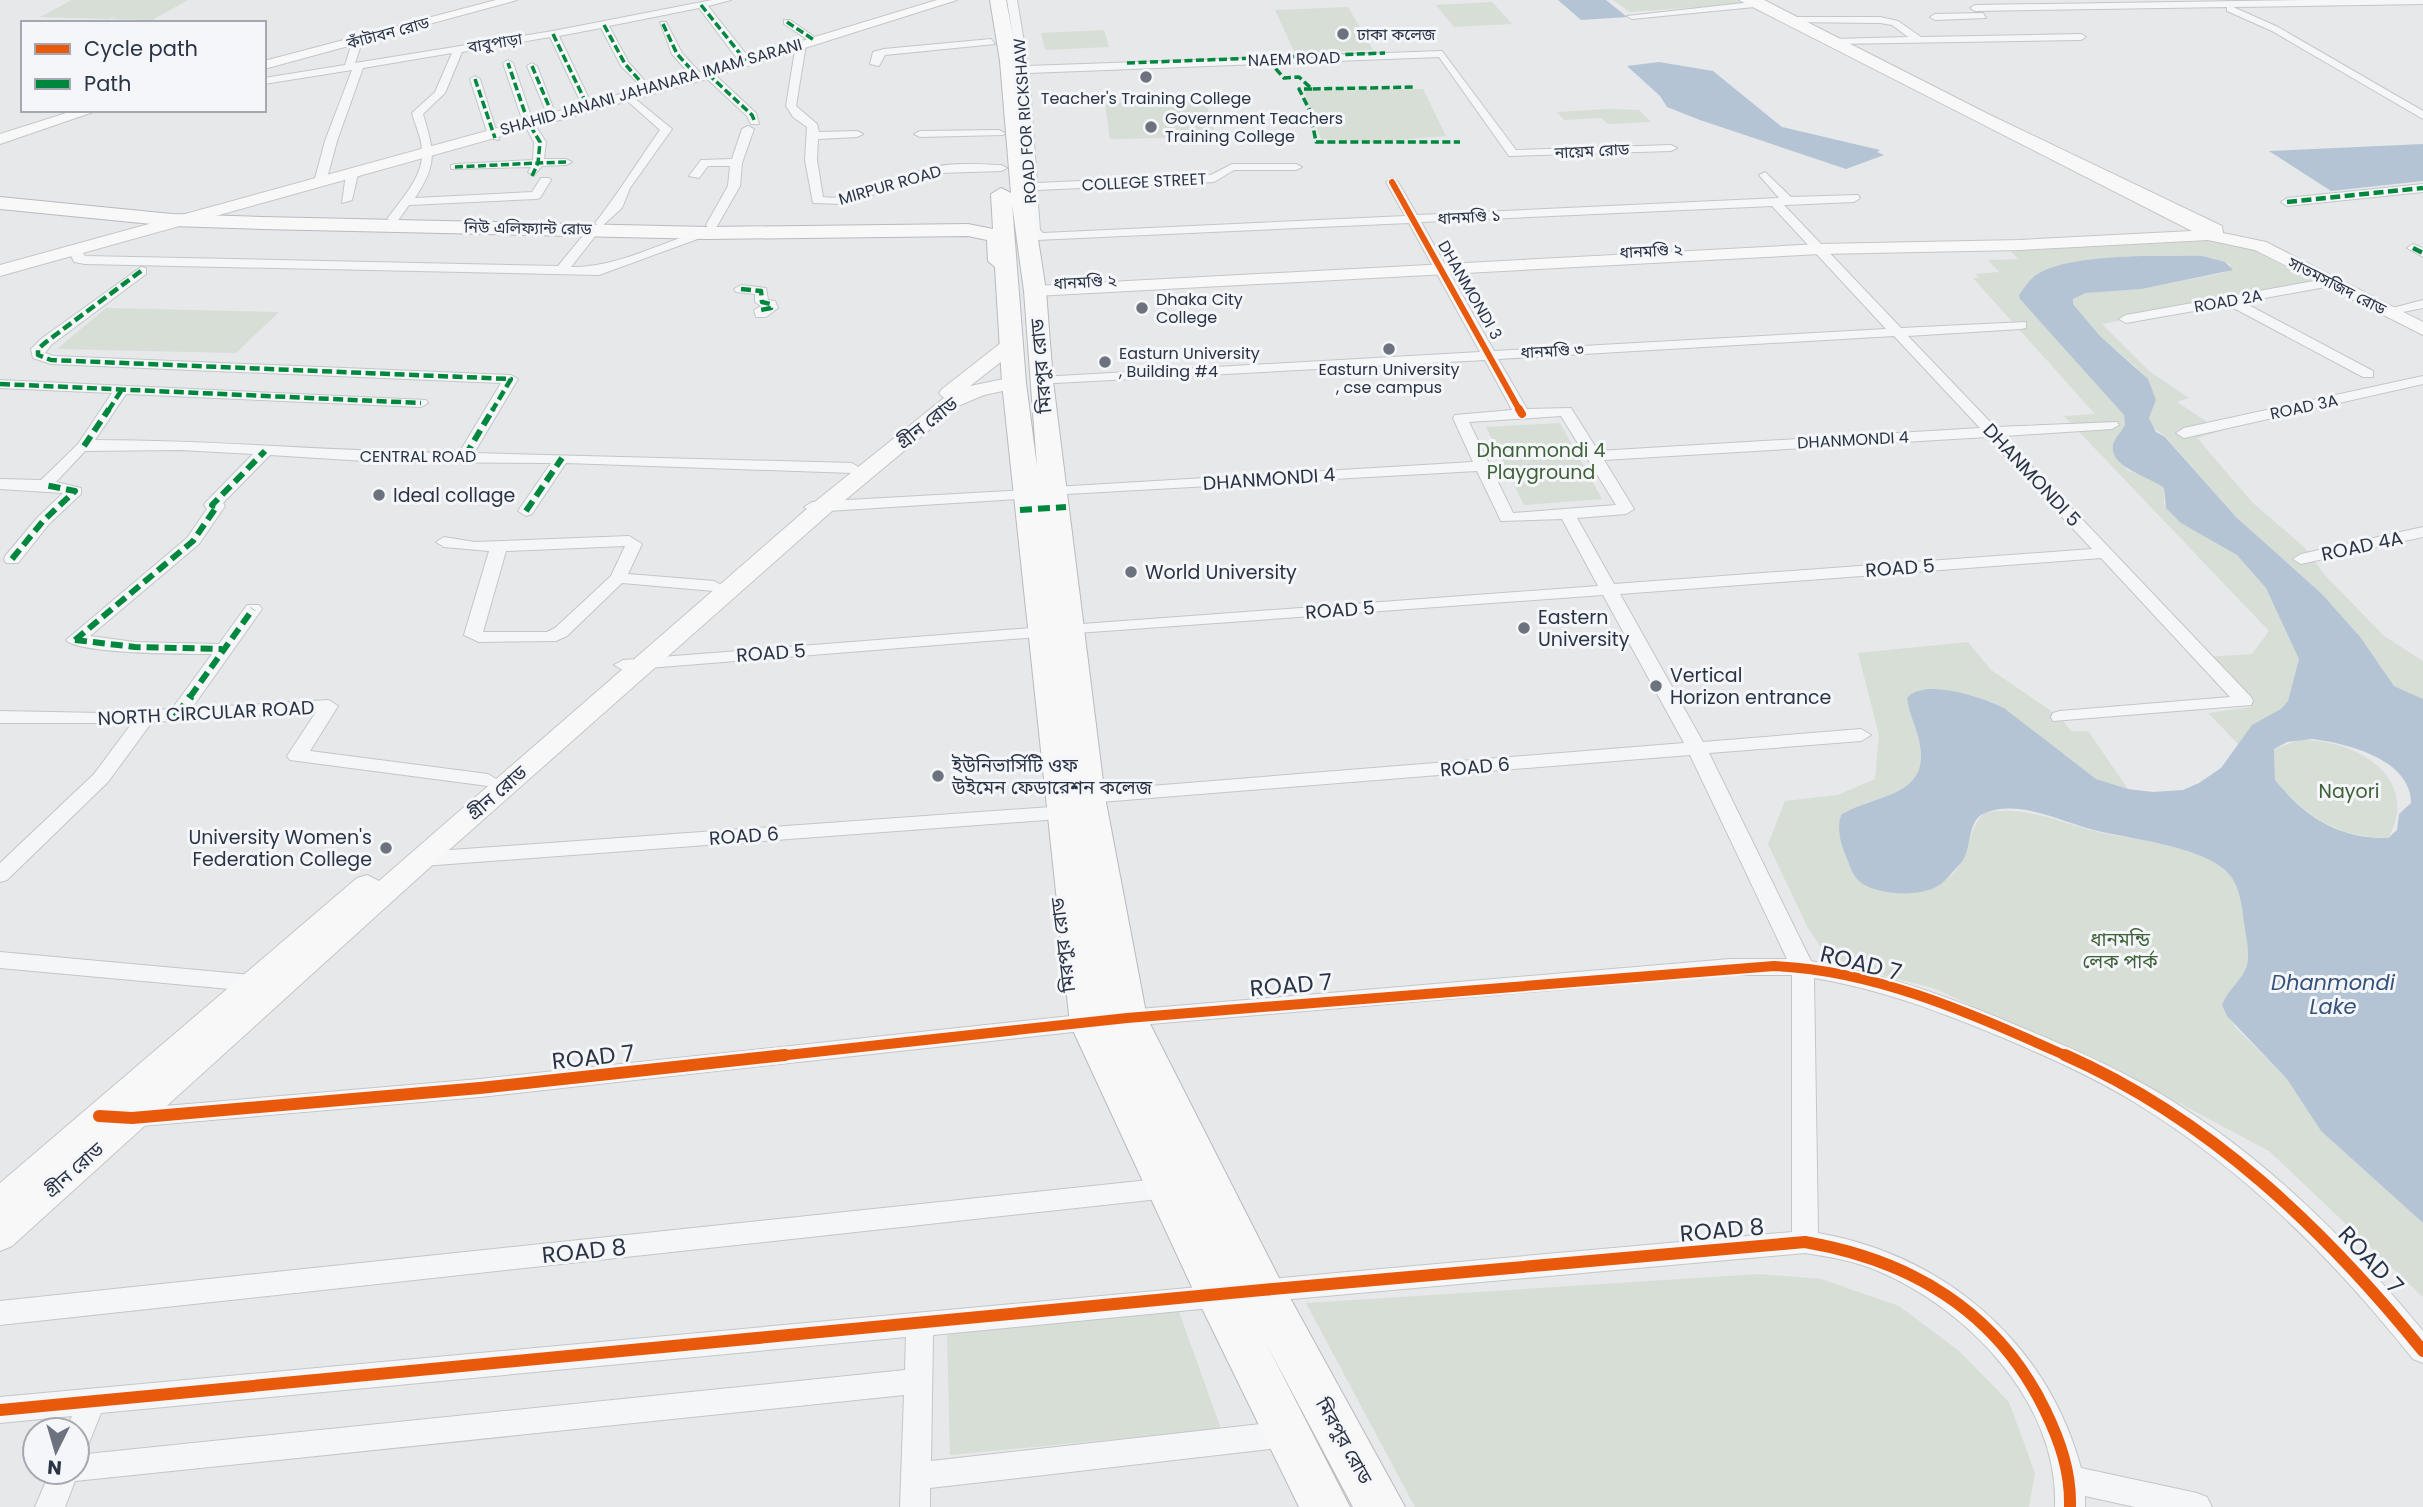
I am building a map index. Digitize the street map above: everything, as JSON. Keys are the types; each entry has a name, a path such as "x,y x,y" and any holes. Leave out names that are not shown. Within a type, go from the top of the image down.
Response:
{"highway":[{"name":"মিরপুর রোড","path":"984,0 991,43 1009,71 990,133 1035,288 1028,382 1077,805 1109,1021 1168,1188 1325,1507"},
{"name":"মিরপুর রোড","path":"998,0 1025,187 1017,222 1008,292 1013,343 1028,382"},
{"name":"নিউ এলিফ্যান্ট রোড","path":"0,197 181,217 393,219 598,226"},
{"name":"নিউ এলিফ্যান্ট রোড","path":"0,203 123,215 181,217 710,229 968,230 997,236 1001,283 1008,292"},
{"name":"নিউ এলিফ্যান্ট রোড","path":"710,229 916,224 973,220 993,214 1017,222"},
{"name":"মিরপুর রোড","path":"1109,1021 1262,1290 1380,1507"}],"main road":[{"name":"কাঁটাবন রোড","path":"350,41 501,0"},
{"name":"কাঁটাবন রোড","path":"266,62 511,0"},
{"name":"SHAHID JANANI JAHANARA IMAM SARANI","path":"352,174 428,151 495,135 528,122 703,75 951,0"},
{"path":"1754,2 1836,41 1979,118"},
{"path":"1754,2 1979,118 2210,232"},
{"path":"0,136 73,112"},
{"path":"0,136 85,112"},
{"path":"0,271 181,217 352,174"},
{"path":"282,218 269,205 276,196 287,191"},
{"path":"82,246 111,232 123,215"},
{"name":"ধানমণ্ডি ২","path":"1035,288 1817,246 2020,245 2210,232 2260,242"},
{"name":"সাতমসজিদ রোড","path":"2260,242 2331,282 2396,309 2423,317"},
{"name":"সাতমসজিদ রোড","path":"2260,242 2396,309 2423,329"},
{"name":"গ্রীন রোড","path":"0,1236 423,859 636,664 817,507 856,465 1013,343"},
{"name":"গ্রীন রোড","path":"0,1203 488,780 636,664 714,586 951,402 978,390 1028,382"}],"street":[{"name":"বাবুপাড়া","path":"266,80 553,34 726,0"},
{"name":"ROAD FOR RICKSHAW","path":"1009,71 1012,0"},
{"path":"1964,0 2004,38"},
{"path":"2203,0 2275,29 2423,116"},
{"path":"1935,17 1979,12 2423,1"},
{"path":"1632,16 1754,2"},
{"path":"701,5 716,19 736,52 746,61"},
{"path":"1791,20 1880,20 1895,23 1919,40"},
{"path":"787,22 808,42 791,106 797,115 813,127 812,140 857,134"},
{"path":"82,246 79,259 85,260 599,271 710,229 734,186 736,163 752,115 677,54 663,24"},
{"path":"604,25 625,64 648,90"},
{"path":"553,34 588,107"},
{"path":"1836,41 2081,37"},
{"path":"320,181 354,66 356,45 350,41"},
{"path":"875,64 877,54 884,52 991,43"},
{"path":"393,219 407,202 428,151 417,113 440,93 459,48"},
{"name":"NAEM ROAD","path":"1009,71 1442,54 1513,154"},
{"path":"407,202 536,195 540,142 528,122 508,63"},
{"path":"532,66 553,116"},
{"path":"475,79 495,135"},
{"path":"561,271 618,205 624,188 666,129 628,96"},
{"path":"920,134 990,133"},
{"name":"MIRPUR ROAD","path":"812,140 816,198 820,201 856,196 932,170 1001,168"},
{"name":"নায়েম রোড","path":"1513,154 1671,148"},
{"path":"695,176 714,149"},
{"path":"455,167 565,162"},
{"path":"705,162 736,163"},
{"name":"COLLEGE STREET","path":"1025,187 1214,178 1232,167 1296,167"},
{"path":"346,200 352,174"},
{"path":"1765,174 1782,202 1817,246"},
{"name":"DHANMONDI 3","path":"1392,182 1522,414"},
{"path":"2287,202 2423,188"},
{"name":"ধানমণ্ডি ১","path":"1017,222 1413,220 1854,198"},
{"name":"DHANMONDI 5","path":"1817,246 2244,701"},
{"path":"141,271 46,342 38,349 38,355 51,360 511,379 465,456"},
{"name":"ROAD 2A","path":"2126,319 2331,282"},
{"path":"741,289 761,291 761,302 770,304 771,308 761,310 761,314"},
{"path":"2229,300 2368,374"},
{"path":"2396,309 2423,304"},
{"name":"ধানমণ্ডি ৩","path":"1028,382 2021,325"},
{"name":"ROAD 3A","path":"2184,433 2423,380"},
{"path":"0,384 421,403"},
{"path":"45,485 84,446 121,391"},
{"path":"1566,411 1626,509 1507,519 1460,418 1522,414 1566,411"},
{"name":"DHANMONDI 4","path":"1593,456 2112,425"},
{"name":"CENTRAL ROAD","path":"84,446 180,445 381,457 465,456 856,465"},
{"path":"222,649 135,647 75,640 193,541 217,506 212,505 265,451"},
{"path":"526,511 562,458"},
{"name":"DHANMONDI 4","path":"817,507 1482,466"},
{"path":"0,484 45,485 75,491 43,521 12,559"},
{"path":"1567,514 1697,749 1803,968 1805,1242"},
{"name":"ROAD 4A","path":"2301,559 2423,532"},
{"path":"444,542 475,547 629,541 634,544 618,578 556,634 479,637 473,635 499,547"},
{"name":"ROAD 5","path":"636,664 2105,553"},
{"path":"618,578 714,586"},
{"path":"176,717 253,609"},
{"path":"2060,717 2244,701"},
{"name":"NORTH CIRCULAR ROAD","path":"0,717 176,717 329,706 297,756 488,780"},
{"path":"0,874 101,778 145,718"},
{"name":"ROAD 6","path":"423,859 1077,805 1861,735"},
{"path":"0,960 252,983"},
{"name":"ROAD 7","path":"99,1115 132,1118 480,1088 1109,1021 1687,971 1752,967 1803,968 1891,989 1987,1021 2093,1068 2168,1112 2244,1167 2312,1225 2375,1290 2423,1351"},
{"name":"ROAD 8","path":"0,1313 1168,1188"},
{"name":"ROAD 8","path":"0,1409 91,1403 1262,1290 1805,1242 1866,1252 1898,1266 1933,1286 1994,1335 2023,1368 2042,1399 2071,1493 2197,1507"},
{"path":"915,1507 920,1323"},
{"path":"91,1467 919,1381"},
{"path":"86,1416 91,1403"},
{"path":"916,1476 1289,1434"},
{"path":"50,1507 58,1486"}],"green space":[{"path":"72,0 188,0 152,20 112,19 116,16 109,19 40,17"},
{"path":"1613,0 1736,0 1743,4 1630,12"},
{"path":"1492,2 1512,24 1454,27 1436,5"},
{"path":"1348,7 1373,50 1295,53 1275,10"},
{"path":"1104,30 1109,47 1045,50 1041,33"},
{"path":"1423,89 1446,136 1373,142 1321,139 1304,91"},
{"path":"1205,100 1216,137 1110,139 1105,103"},
{"path":"1639,110 1651,122 1608,124 1601,118 1564,120 1557,112"},
{"path":"2190,239 2245,246 2316,283 2102,324 2149,371 2189,398 2177,402 2221,431 2197,438 2253,503 2304,547 2324,574 2384,636 2423,661 2423,699 2394,686 2361,638 2322,594 2236,517 2166,437 2150,425 2149,418 2156,400 2135,366 2100,336 2073,304 2073,299 2086,293 2142,289 2224,273 2231,265 2192,256 2108,258 2041,272 2031,279 2019,295 2124,415 2125,425 2114,451 2127,470 2156,481 2164,488 2164,505 2171,513 2244,561 2261,581 2274,603 2298,654 2297,672 2285,706 2251,730 2240,746 2208,713 2251,707 2203,657 2252,654 2269,631 2064,416 2095,414 1973,278 1979,278 1975,274 1999,272 1988,260 2018,259 2007,247"},
{"path":"106,308 279,312 236,353 57,349"},
{"name":"Dhanmondi 4 Playground","path":"1560,423 1602,499 1524,505 1486,427"},
{"name":"ধানমন্ডি লেক পার্ক","path":"1968,642 1991,670 2060,717 2071,731 2088,731 2128,789 2096,779 2004,708 1954,691 1927,689 1915,692 1907,698 1920,747 1920,764 1915,776 1906,786 1894,793 1841,815 1843,845 1856,877 1881,889 1909,891 1931,887 1958,868 1974,828 1984,813 1999,811 2044,816 2103,833 2172,847 2191,852 2222,867 2232,877 2239,893 2248,954 2245,970 2222,1005 2235,1027 2287,1079 2321,1131 2423,1223 2423,1297 2269,1151 2134,1079 1933,988 1831,962 1808,928 1768,844 1785,801 1838,795 1875,779 1879,735 1858,653"},
{"name":"Nayori","path":"2299,740 2340,746 2377,765 2389,779 2396,796 2396,816 2388,838 2354,834 2325,823 2299,805 2275,780 2274,749"},
{"path":"1759,1274 1821,1279 1899,1306 1959,1351 2009,1402 2035,1473 2029,1507 1415,1507 1306,1303"},
{"path":"1178,1309 1221,1429 950,1455 947,1333"}],"water":[{"path":"1558,0 1606,0 1627,17 1581,20"},
{"path":"1659,62 1713,71 1782,127 1880,150 1877,152 1884,155 1846,169 1667,107 1660,96 1627,66"},
{"path":"2423,144 2423,181 2331,191 2269,151"},
{"name":"Dhanmondi Lake","path":"2202,256 2225,262 2233,270 2142,289 2086,293 2073,299 2073,304 2100,336 2148,379 2156,400 2149,418 2156,432 2165,437 2236,517 2322,594 2361,638 2394,686 2423,699 2423,1223 2321,1131 2287,1079 2227,1016 2222,1005 2245,970 2248,955 2239,894 2232,878 2222,867 2169,846 2094,830 2040,813 1998,809 1985,813 1975,822 1965,857 1941,884 1916,893 1895,893 1874,889 1858,880 1840,839 1841,815 1895,792 1916,776 1920,763 1920,746 1907,698 1915,692 1927,689 1954,691 1995,704 2004,708 2096,779 2128,789 2153,792 2183,790 2199,783 2221,768 2252,725 2281,709 2288,701 2299,659 2266,588 2237,555 2181,523 2166,508 2164,488 2117,460 2113,445 2125,425 2124,415 2019,295 2036,275 2071,263 2116,257","holes":["2312,739 2358,749 2389,764 2400,775 2408,788 2411,803 2399,814 2397,830 2388,838 2354,835 2324,823 2298,805 2275,780 2274,749 2287,742"]}],"waterway":[{"path":"1286,56 1384,53"}],"marked path":[{"path":"701,5 746,61"},
{"path":"787,22 814,40"},
{"path":"663,24 677,54 698,77"},
{"path":"604,25 625,64 648,90"},
{"path":"553,34 588,107"},
{"path":"1127,63 1385,53"},
{"path":"1268,60 1284,78 1299,77 1312,89 1416,87"},
{"path":"455,167 538,163 540,142 528,122 508,63"},
{"path":"532,66 553,116"},
{"path":"708,74 752,115 755,122"},
{"path":"475,79 495,138"},
{"path":"1312,89 1299,89 1310,111 1316,142 1460,142"},
{"path":"532,176 538,163 566,162"},
{"path":"2287,202 2423,188"},
{"path":"2413,248 2423,253"},
{"path":"141,271 46,342 38,349 38,355 51,360 511,379 465,456"},
{"path":"741,289 761,291 762,302 770,304 771,308 761,310 761,314"},
{"path":"0,384 421,403"},
{"path":"84,446 121,391"},
{"path":"75,640 193,541 217,506 212,505 265,451"},
{"path":"526,511 562,458"},
{"path":"12,559 43,521 75,491 45,485"},
{"path":"1020,510 1066,507"},
{"path":"176,717 253,609"},
{"path":"75,640 135,647 222,649"}],"cycle path":[{"path":"1392,182 1522,414"},
{"path":"99,1116 132,1118 480,1088 1127,1018 1730,967 1803,968 1857,978 1938,1003 2073,1059 2141,1094 2232,1156 2274,1191 2352,1268 2423,1351"},
{"path":"0,1410 1262,1290 1805,1242 1846,1249 1885,1262 1921,1279 1955,1301 1986,1328 2013,1358 2036,1392 2054,1429 2066,1467 2070,1507"}],"place":[{"name":"ঢাকা কলেজ","path":"1343,34"},
{"name":"Teacher's Training College","path":"1146,77"},
{"name":"Government Teachers Training College","path":"1151,127"},
{"name":"Dhaka City College","path":"1142,308"},
{"name":"Easturn University , cse campus","path":"1389,349"},
{"name":"Easturn University , Building #4","path":"1105,362"},
{"name":"Ideal collage","path":"379,495"},
{"name":"World University","path":"1131,572"},
{"name":"Eastern University","path":"1524,628"},
{"name":"Vertical Horizon entrance","path":"1656,686"},
{"name":"ইউনিভার্সিটি ওফ উইমেন ফেডারেশন কলেজ","path":"938,776"},
{"name":"University Women's Federation College","path":"386,848"}]}
